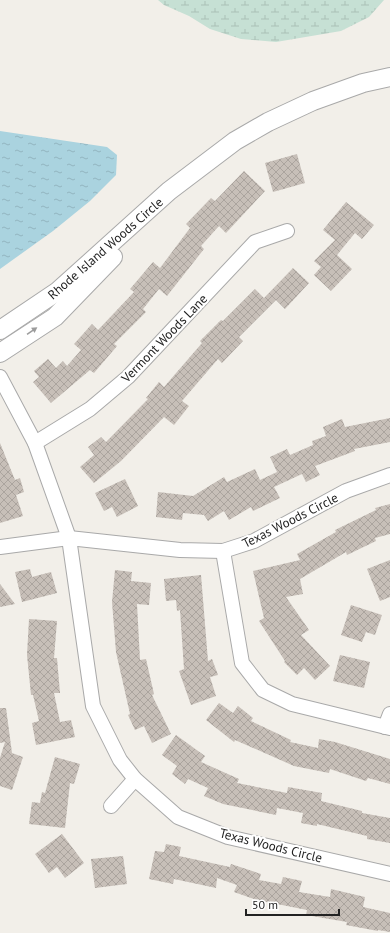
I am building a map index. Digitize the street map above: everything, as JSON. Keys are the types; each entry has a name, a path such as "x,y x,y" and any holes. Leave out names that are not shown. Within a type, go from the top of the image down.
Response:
{"street":[{"name":"Rhode Island Woods Circle","path":"0,330 58,292 170,191 234,141 268,122 313,101 363,83 390,77"},
{"name":"Rhode Island Woods Circle","path":"0,353 55,316 126,244 170,191"},
{"name":"Vermont Woods Lane","path":"35,443 90,409 128,377 255,242 287,231"},
{"name":"Texas Woods Circle","path":"0,377 35,443 68,538 93,706 120,760 134,779 178,817 228,837 390,874"},
{"name":"Texas Woods Circle","path":"68,538 180,550 223,551 254,541 346,491 390,475"},
{"path":"0,547 68,538"},
{"path":"223,551 242,664 263,690 292,704 388,723"},
{"path":"111,806 134,779"}],"green space":[{"path":"158,0 384,0 369,17 341,31 276,42 241,39 210,29 189,16 164,5"}],"water":[{"path":"0,131 107,147 117,155 116,175 90,201 53,231 0,269"}],"building":[{"path":"297,154 305,183 273,192 265,163"},
{"path":"244,171 265,191 226,233 219,226 201,246 204,249 167,296 159,289 143,309 146,312 114,344 117,346 94,373 90,370 51,403 33,382 39,377 34,371 48,359 56,368 63,361 67,366 81,350 74,344 92,324 98,330 134,292 130,289 153,262 160,268 190,228 186,224 211,198 215,201"},
{"path":"346,202 374,225 362,239 355,233 337,255 352,269 331,291 314,275 321,267 314,261 335,240 323,230"},
{"path":"293,268 309,283 285,309 276,300 239,337 243,341 222,363 218,359 182,401 189,406 174,425 164,417 121,461 94,483 80,467 94,455 88,447 101,437 106,442 148,399 146,398 159,382 164,387 202,343 200,341 221,320 223,321 255,289 264,298"},
{"path":"390,418 390,442 354,449 355,451 315,466 320,475 306,482 302,474 274,487 280,498 253,511 251,507 229,520 224,511 208,521 204,515 183,513 182,520 156,517 158,492 193,496 224,477 227,482 255,469 260,480 277,472 270,457 287,449 290,455 313,445 312,441 326,436 323,427 342,419 345,427"},
{"path":"0,443 15,480 20,478 24,492 16,495 23,516 0,523"},
{"path":"125,479 138,506 117,517 112,507 104,511 95,493"},
{"path":"390,504 390,534 375,538 376,541 347,555 346,552 300,579 303,594 286,597 309,630 301,635 330,666 315,680 304,668 297,675 284,662 285,661 259,621 264,618 253,571 300,560 297,554 336,532 335,530 376,510 375,508"},
{"path":"390,560 390,597 380,601 367,569"},
{"path":"30,569 32,577 51,572 57,593 22,602 15,572"},
{"path":"115,570 132,572 131,581 151,583 149,605 137,604 140,660 146,659 154,694 152,695 171,734 152,743 144,726 135,730 128,715 130,714 116,652 112,602"},
{"path":"201,575 208,661 212,659 218,675 210,677 216,696 191,705 179,671 184,669 180,610 177,611 176,600 166,601 164,579"},
{"path":"0,584 15,604 0,607"},
{"path":"351,605 382,615 375,635 366,632 362,642 341,635"},
{"path":"29,619 57,621 54,658 57,658 60,693 54,693 60,722 71,720 75,737 36,745 32,723 39,721 33,695 31,695 27,655"},
{"path":"340,655 370,662 364,688 333,681"},
{"path":"219,703 233,713 238,706 253,718 251,721 291,740 290,742 318,748 319,739 335,742 390,759 390,784 368,778 366,781 330,769 329,773 294,766 235,740 234,742 206,720"},
{"path":"0,708 6,708 12,753 23,757 12,790 0,786 0,758 5,742 0,743"},
{"path":"176,735 205,756 201,762 239,779 237,783 287,793 288,787 322,793 321,801 362,811 362,813 390,818 390,843 367,839 367,836 317,824 317,826 301,823 303,813 277,808 276,815 223,804 204,796 208,788 188,779 185,784 172,774 177,766 162,755"},
{"path":"55,757 80,764 74,784 70,783 65,828 29,824 32,802 40,803 42,792 45,793"},
{"path":"62,834 84,863 65,878 57,867 49,873 35,854"},
{"path":"166,844 181,847 179,856 230,867 231,864 261,874 259,880 281,884 283,877 302,881 299,892 330,897 331,889 365,897 363,907 390,913 390,932 346,925 347,922 306,915 307,910 257,900 234,892 237,885 217,878 216,888 174,879 173,884 149,879 155,851 164,852"},
{"path":"123,856 127,884 95,888 91,859"}]}
